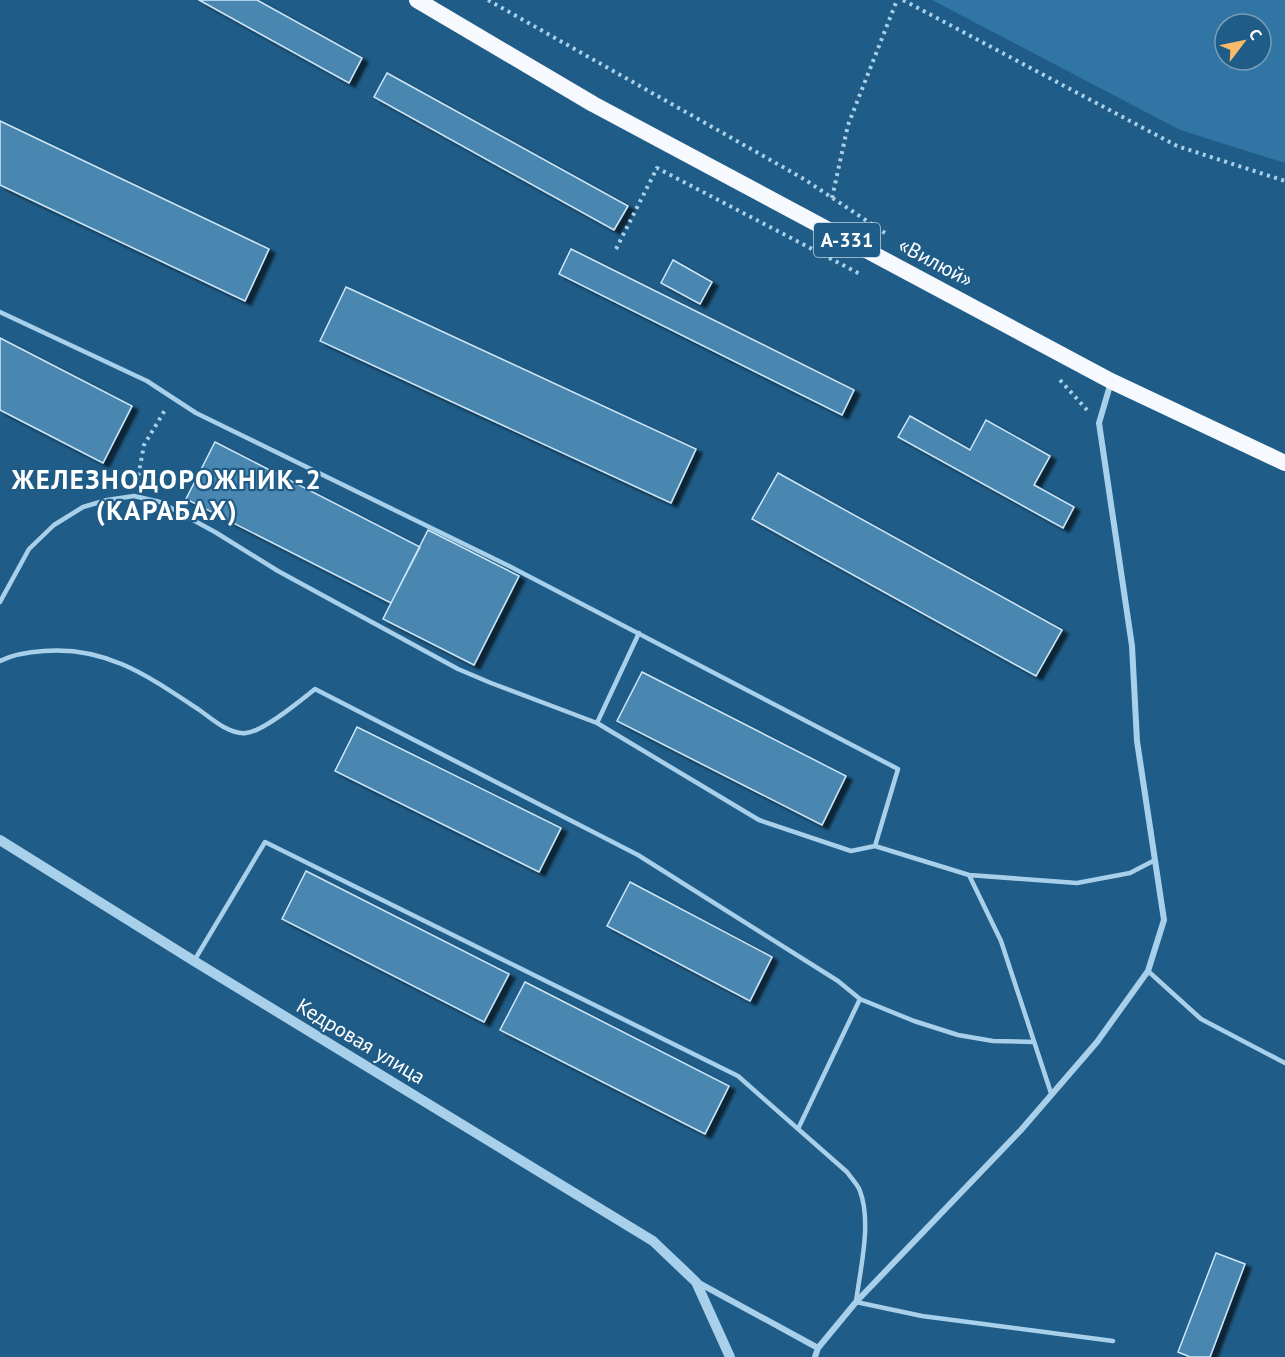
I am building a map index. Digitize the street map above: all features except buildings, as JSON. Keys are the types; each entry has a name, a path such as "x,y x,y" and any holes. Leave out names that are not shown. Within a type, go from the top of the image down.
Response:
{"highway":[{"name":"«Вилюй»","path":"417,0 593,104 1111,381 1285,463"}],"street":[{"path":"815,1357 818,1348 856,1302 1021,1130 1096,1042 1148,971 1164,920 1137,741 1132,646 1099,423 1111,381"},
{"name":"Кедровая улица","path":"0,840 194,962 653,1241 696,1282"},
{"path":"696,1282 818,1348"},
{"path":"696,1282 730,1357"}],"lane":[{"path":"0,312 147,381 196,413 498,561 898,770 875,846"},
{"path":"0,602 29,549 54,525 83,507 134,496 160,502 215,532 278,571 458,669 597,723 759,820 851,851 875,846 969,875 1077,883 1130,873 1155,860"},
{"path":"597,723 639,633"},
{"path":"0,661 11,655 51,650 95,653 114,659 152,679 227,729 247,734 268,724 315,689 638,855 838,981 860,999 914,1021 957,1035 993,1041 1035,1042"},
{"path":"194,962 265,842 738,1076 847,1172 860,1191 864,1215 864,1242 856,1302 922,1316 1113,1341"},
{"path":"969,875 1001,941 1051,1093"},
{"path":"1148,971 1201,1018 1285,1063"},
{"path":"798,1129 860,999"}],"path":[{"path":"832,198 848,125 897,0"},
{"path":"903,0 1176,146 1285,181"},
{"path":"616,249 657,168 867,278"},
{"path":"134,496 144,445 172,399"}],"shaded area":[{"path":"932,0 1285,0 1285,163 1180,130"}],"district":[{"name":"ЖЕЛЕЗНОДОРОЖНИК-2 (КАРАБАХ)","path":"167,494"}]}
